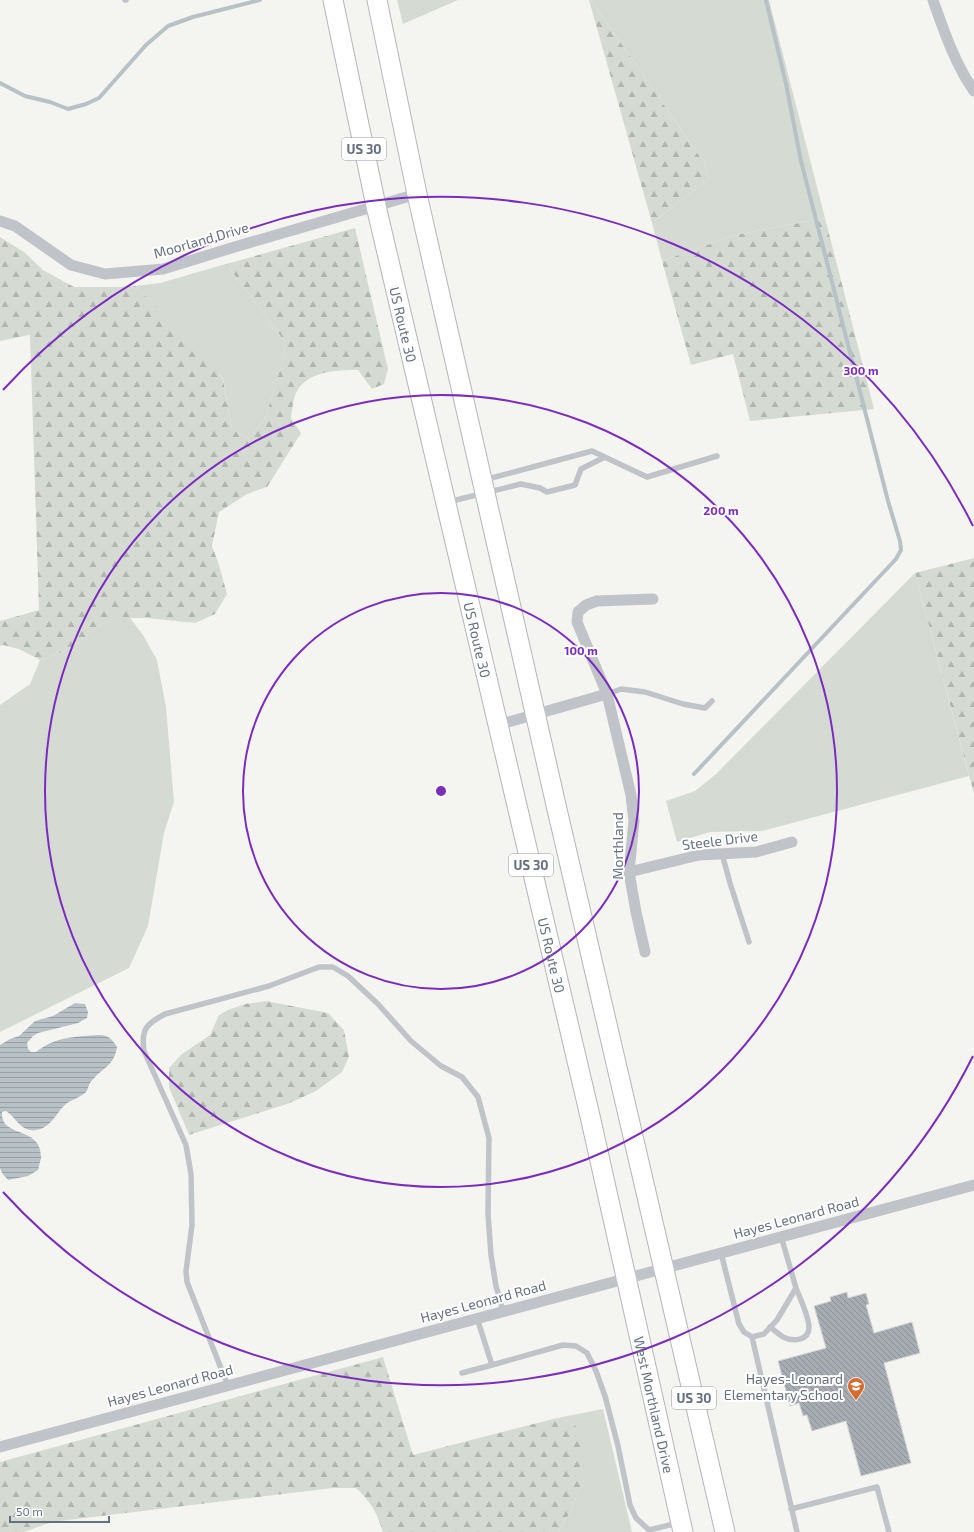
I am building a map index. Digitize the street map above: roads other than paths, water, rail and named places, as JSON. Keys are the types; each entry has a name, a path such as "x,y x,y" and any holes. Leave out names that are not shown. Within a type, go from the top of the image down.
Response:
{"highway":[{"name":"US Route 30","path":"333,0 376,206 627,1278"},
{"name":"US 30","path":"377,0 417,194 483,487 725,1532"},
{"name":"West Morthland Drive","path":"627,1278 682,1527"}],"street":[{"path":"933,0 944,32 974,91"},
{"name":"Moorland Drive","path":"0,221 15,226 71,265 105,274 163,269 417,194"},
{"name":"Morthland","path":"645,952 629,872 634,821 631,795 607,694 577,622 578,612 586,605 597,601 652,599"},
{"path":"498,725 607,694"},
{"name":"Steele Drive","path":"629,872 699,855 722,853 743,854 792,842"},
{"name":"Hayes Leonard Road","path":"0,1447 974,1185"}],"lane":[{"path":"445,502 483,487 592,451 647,477 717,456"},
{"path":"483,487 521,484 540,488 547,492 575,486 581,469 605,457"},
{"path":"607,694 621,689 645,692 683,704 705,708 712,701"},
{"path":"722,853 749,942"},
{"path":"228,1386 187,1282 186,1271 192,1225 191,1174 186,1146 144,1051 142,1038 145,1030 153,1021 165,1014 269,986 319,967 333,967 348,976 378,1004 411,1041 441,1066 462,1077 478,1097 488,1138 488,1214 491,1255 496,1286 503,1311"},
{"path":"770,1327 782,1336 790,1339 804,1338 808,1334 809,1326 781,1236"},
{"path":"721,1252 739,1324 744,1332 752,1338 797,1532"},
{"path":"752,1338 764,1334 777,1320 796,1288"},
{"path":"477,1318 492,1365"},
{"path":"462,1373 563,1344 576,1346 587,1353 596,1371 605,1396 618,1446 630,1505 636,1518 649,1530 682,1527"},
{"path":"791,1509 877,1487 889,1532"}],"waterway":[{"path":"0,83 25,96 50,102 68,109 86,104 99,98 146,45 168,26 193,17 260,0"},
{"path":"694,774 896,559 901,550 900,541 888,501 801,161 786,84 766,0"}],"place":[{"name":"Hayes-Leonard Elementary School","path":"856,1401"}]}
